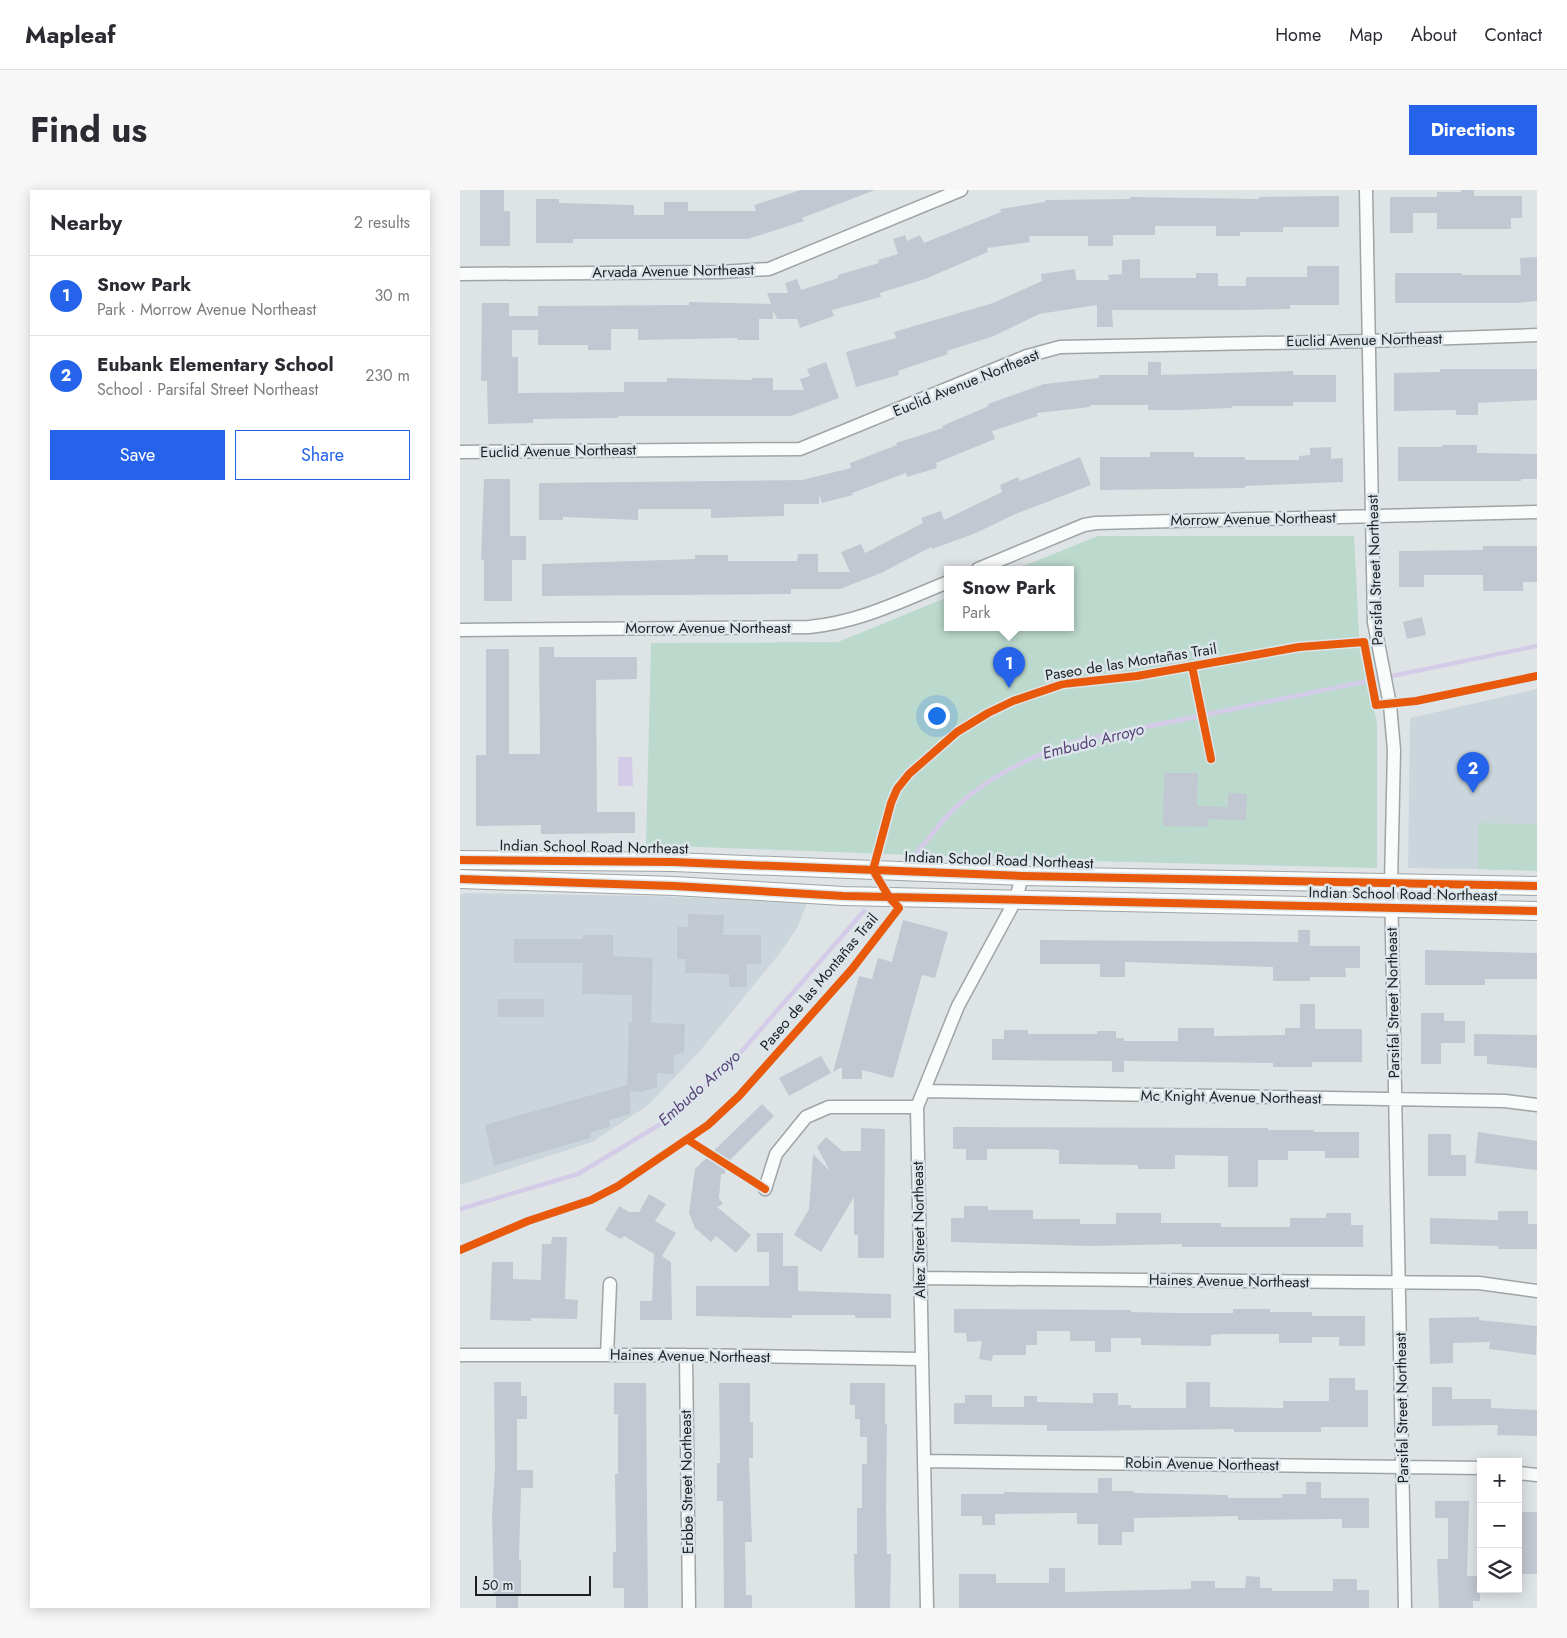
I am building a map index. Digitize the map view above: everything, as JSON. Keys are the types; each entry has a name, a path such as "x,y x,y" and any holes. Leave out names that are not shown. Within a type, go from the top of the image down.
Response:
{"street":[{"name":"Arvada Avenue Northeast","path":"460,274 720,272 769,269 961,190"},
{"name":"Parsifal Street Northeast","path":"1366,190 1374,622 1388,696 1394,750 1391,908 1405,1608"},
{"name":"Euclid Avenue Northeast","path":"460,452 800,449 1027,356 1060,347 1368,341 1537,335"},
{"name":"Morrow Avenue Northeast","path":"985,566 1084,525 1096,523 1537,512"},
{"name":"Morrow Avenue Northeast","path":"460,630 828,626 868,615 944,584"},
{"name":"Indian School Road Northeast","path":"460,860 673,862 1022,876 1537,886"},
{"name":"Altez Street Northeast","path":"927,1608 920,1359 917,1107 958,1006 1016,899 1022,876"},
{"name":"Indian School Road Northeast","path":"460,879 674,886 843,896 1537,911"},
{"name":"Mc Knight Avenue Northeast","path":"925,1091 1506,1101 1537,1105"},
{"path":"765,1189 776,1154 806,1117 830,1107 917,1107"},
{"name":"Haines Avenue Northeast","path":"920,1278 1479,1283 1537,1291"},
{"path":"607,1355 610,1284"},
{"name":"Haines Avenue Northeast","path":"460,1355 686,1355 920,1359"},
{"name":"Erbbe Street Northeast","path":"686,1355 689,1608"},
{"name":"Robin Avenue Northeast","path":"924,1461 1477,1468"},
{"path":"1522,1473 1537,1475"}],"shaded area":[{"path":"1537,689 1537,870 1408,868 1410,718"},
{"path":"618,757 632,757 633,786 618,786"},
{"path":"465,893 654,896 807,903 797,928 780,953 700,1051 647,1106 592,1142 460,1185 460,895"}],"green space":[{"path":"1098,536 1354,536 1360,653 1377,722 1377,868 1046,860 646,845 651,643 838,642 944,599 944,631 1074,631 1074,566 1023,566"},
{"path":"1478,823 1537,824 1537,871 1478,869"}],"building":[{"path":"480,190 504,190 504,211 510,211 510,246 480,246"},
{"path":"801,190 875,190 802,218 804,221 748,239 573,239 573,243 536,243 536,199 559,199 559,203 634,205 634,215 664,215 664,202 688,202 688,211 756,211 754,205"},
{"path":"1461,190 1474,190 1474,196 1522,196 1522,218 1511,218 1511,229 1437,229 1437,213 1413,213 1413,233 1390,233 1390,197 1437,197 1437,192 1461,192"},
{"path":"1339,196 1339,227 1283,227 1283,232 1240,232 1240,236 1216,236 1216,226 1155,226 1155,235 1113,235 1113,246 1088,246 1088,236 1029,236 1030,242 987,248 988,252 925,279 880,293 881,297 832,310 834,316 800,328 797,319 777,319 773,310 773,319 759,319 759,340 737,340 737,338 638,340 638,329 611,329 611,350 588,350 588,345 538,345 538,330 512,330 512,357 518,357 518,393 624,392 624,382 667,382 667,378 752,380 752,378 773,378 773,390 804,390 800,379 810,376 807,369 826,362 839,398 791,416 618,416 618,418 533,419 533,423 488,424 487,381 481,381 482,303 509,303 509,316 538,316 538,306 689,305 689,302 771,304 767,293 788,293 785,283 797,279 801,290 838,278 838,275 879,263 878,260 898,254 893,239 905,235 907,241 920,235 924,243 1001,212 1000,209 1045,202 1045,200 1130,199 1130,197 1259,199 1259,197"},
{"path":"1537,257 1537,301 1517,303 1395,303 1395,273 1521,275 1520,258"},
{"path":"1140,259 1140,278 1196,278 1196,273 1218,273 1218,286 1246,286 1246,277 1307,277 1307,266 1339,266 1339,305 1290,305 1290,309 1112,310 1113,327 1097,327 1097,305 1039,314 994,336 947,351 948,354 898,371 899,375 856,387 846,352 896,338 894,332 993,303 1042,281 1041,274 1075,269 1076,280 1109,280 1108,275 1122,274 1122,260"},
{"path":"1148,362 1161,362 1161,375 1293,371 1293,375 1336,375 1336,402 1293,402 1293,406 1232,406 1232,408 1181,410 1148,410 1148,405 1090,405 1090,407 1037,413 1038,416 992,431 995,439 936,463 937,468 907,477 906,473 852,493 853,495 822,503 819,495 819,504 784,504 784,516 711,518 711,509 638,509 638,520 563,517 563,520 539,520 539,483 802,480 851,468 850,463 897,445 896,443 943,428 942,426 989,406 988,404 1044,384 1099,378 1099,375 1148,375"},
{"path":"1440,369 1537,369 1537,400 1478,403 1478,415 1456,415 1456,410 1394,411 1394,373 1440,372"},
{"path":"1442,445 1477,445 1477,453 1537,454 1537,479 1521,479 1521,481 1398,481 1398,447 1442,447"},
{"path":"1331,447 1331,459 1343,458 1343,482 1245,486 1245,488 1100,490 1100,457 1150,457 1150,452 1194,452 1194,457 1245,457 1245,460 1299,460 1299,456 1310,455 1310,448"},
{"path":"1080,457 1091,485 1013,515 976,533 932,549 931,547 881,573 840,589 791,589 791,594 542,596 542,564 695,559 695,555 728,555 728,561 797,561 798,554 818,554 818,572 850,572 841,552 861,544 865,553 923,523 921,518 941,511 944,520 1002,492 1000,485 1018,477 1020,481"},
{"path":"484,479 510,479 510,536 526,536 526,560 512,560 512,601 484,601 484,560 481,560"},
{"path":"1483,546 1537,546 1537,582 1523,582 1523,591 1483,591 1483,575 1424,575 1424,587 1399,587 1399,551 1483,550"},
{"path":"1422,617 1426,635 1407,639 1403,622"},
{"path":"539,647 554,647 554,657 637,657 637,679 596,680 597,812 635,812 635,833 541,834 541,825 476,826 476,755 486,755 486,649 509,649 509,754 540,754"},
{"path":"1164,773 1198,773 1197,806 1228,807 1228,793 1247,794 1246,820 1208,819 1208,827 1163,826"},
{"path":"688,914 724,915 723,935 761,935 761,964 747,964 747,987 729,987 729,974 685,973 686,959 677,959 677,927 688,927"},
{"path":"903,920 948,932 935,978 922,975 893,1078 862,1070 862,1079 842,1079 842,1067 833,1072 859,976 872,979 878,958 892,962"},
{"path":"1298,930 1310,930 1310,946 1360,946 1360,968 1345,968 1346,977 1310,977 1310,981 1273,981 1273,967 1125,962 1125,977 1100,977 1100,964 1040,964 1040,940 1298,942"},
{"path":"583,935 613,935 613,956 653,958 651,1023 685,1024 684,1052 674,1055 674,1074 657,1073 657,1087 641,1092 630,1091 630,1114 609,1120 610,1127 591,1132 590,1138 494,1166 485,1125 627,1085 632,995 582,994 583,963 514,963 514,939 583,939"},
{"path":"1425,950 1537,953 1537,979 1485,979 1485,985 1425,985"},
{"path":"498,999 544,999 544,1017 498,1017"},
{"path":"1300,1004 1315,1004 1315,1029 1362,1029 1362,1062 1312,1062 1312,1067 1273,1067 1273,1063 1124,1061 1124,1072 1112,1072 1112,1061 992,1060 992,1039 1004,1039 1004,1030 1028,1030 1028,1034 1097,1034 1097,1031 1116,1031 1116,1038 1124,1038 1124,1041 1178,1041 1178,1028 1214,1028 1214,1036 1285,1035 1285,1028 1300,1028"},
{"path":"1421,1013 1444,1013 1444,1021 1465,1021 1465,1043 1441,1043 1441,1064 1421,1064"},
{"path":"1474,1034 1537,1035 1537,1068 1487,1064 1487,1056 1474,1056"},
{"path":"821,1056 831,1073 789,1096 779,1078"},
{"path":"762,1104 774,1116 725,1165 725,1174 721,1174 719,1198 723,1204 717,1207 751,1235 736,1253 716,1236 711,1242 695,1228 689,1213 695,1169"},
{"path":"953,1127 1268,1128 1268,1130 1359,1132 1359,1158 1325,1158 1325,1151 1288,1151 1288,1160 1258,1160 1258,1187 1228,1187 1228,1156 1175,1155 1175,1169 1138,1169 1138,1165 1059,1164 1059,1150 1046,1149 987,1149 987,1160 966,1160 966,1149 953,1149"},
{"path":"861,1128 885,1129 884,1258 858,1258 858,1235 854,1235 854,1197 821,1252 794,1235 809,1209 813,1154 830,1171 817,1147 826,1137 842,1151 861,1151"},
{"path":"1478,1132 1537,1141 1537,1170 1475,1163"},
{"path":"1428,1134 1451,1134 1451,1155 1466,1155 1466,1176 1428,1176"},
{"path":"649,1194 666,1204 655,1221 676,1233 662,1256 671,1262 672,1320 640,1320 640,1301 652,1301 654,1254 624,1236 621,1239 605,1230 619,1206 629,1212 639,1212"},
{"path":"964,1206 988,1206 988,1210 1033,1210 1033,1219 1080,1219 1080,1224 1116,1224 1116,1213 1161,1213 1161,1223 1221,1223 1221,1227 1290,1227 1290,1218 1326,1218 1326,1213 1351,1213 1351,1225 1363,1225 1363,1247 1182,1247 1182,1244 1090,1246 951,1242 951,1218 964,1218"},
{"path":"1498,1211 1528,1211 1528,1224 1537,1224 1537,1249 1498,1249 1498,1246 1430,1244 1430,1218 1498,1220"},
{"path":"757,1233 783,1233 783,1266 798,1266 798,1291 891,1294 891,1318 855,1318 855,1315 792,1315 792,1318 696,1316 696,1286 769,1286 769,1252 757,1252"},
{"path":"552,1237 567,1237 565,1299 578,1300 577,1319 531,1318 531,1321 490,1320 492,1262 513,1262 513,1279 541,1280 542,1244 551,1244"},
{"path":"954,1309 1131,1310 1131,1312 1233,1313 1233,1309 1270,1309 1270,1312 1312,1312 1312,1316 1365,1316 1365,1346 1339,1346 1339,1337 1312,1337 1312,1343 1279,1343 1279,1334 1223,1334 1211,1335 1211,1346 1141,1345 1141,1338 1111,1338 1111,1352 1095,1352 1095,1341 1070,1341 1070,1331 1037,1331 1037,1345 1026,1345 1026,1355 993,1355 992,1361 979,1359 982,1341 967,1342 966,1333 954,1333"},
{"path":"1479,1317 1479,1320 1537,1326 1536,1355 1489,1349 1490,1342 1453,1343 1453,1363 1430,1364 1429,1318"},
{"path":"1329,1378 1355,1378 1355,1390 1368,1390 1368,1427 1321,1427 1321,1432 1234,1432 1234,1429 1047,1431 1047,1425 954,1424 954,1403 965,1403 965,1395 992,1395 992,1407 1024,1407 1024,1396 1037,1396 1037,1402 1093,1403 1093,1393 1118,1393 1118,1405 1131,1405 1131,1408 1186,1408 1186,1382 1210,1382 1210,1407 1283,1408 1283,1401 1329,1401"},
{"path":"494,1382 521,1382 521,1396 527,1396 527,1419 517,1419 517,1470 533,1470 533,1488 521,1488 519,1560 521,1560 521,1596 518,1596 518,1608 496,1608 496,1596 494,1596 492,1516 495,1469"},
{"path":"614,1383 646,1383 648,1608 624,1608 624,1588 613,1588 613,1552 616,1552 615,1474 618,1474 618,1414 614,1414"},
{"path":"719,1383 750,1383 750,1422 753,1422 753,1458 749,1458 752,1542 745,1542 746,1595 752,1595 752,1608 724,1608 723,1501 717,1501 717,1463 720,1463"},
{"path":"850,1383 885,1383 885,1424 887,1424 887,1554 891,1554 890,1608 855,1608 854,1554 857,1554 857,1508 862,1508 862,1464 867,1464 867,1437 860,1437 860,1419 855,1419 855,1405 850,1405"},
{"path":"1432,1387 1452,1387 1452,1399 1491,1399 1491,1408 1537,1410 1537,1436 1497,1435 1498,1425 1432,1426"},
{"path":"1098,1478 1112,1478 1112,1491 1228,1495 1228,1498 1282,1498 1282,1494 1306,1494 1306,1482 1321,1482 1321,1498 1369,1498 1369,1528 1342,1528 1342,1519 1238,1520 1238,1516 1134,1518 1134,1532 1122,1532 1122,1545 1098,1545 1098,1524 1077,1524 1077,1513 995,1514 995,1525 982,1525 982,1516 961,1516 961,1494 1004,1494 1004,1492 1098,1493"},
{"path":"1435,1501 1469,1501 1467,1576 1477,1576 1477,1593 1480,1593 1480,1601 1473,1601 1473,1608 1439,1608 1437,1559 1448,1559 1448,1518 1435,1518"},
{"path":"1522,1512 1537,1512 1537,1574 1522,1574"},
{"path":"1049,1568 1065,1568 1065,1592 1191,1589 1191,1581 1215,1581 1215,1588 1245,1588 1246,1576 1260,1577 1260,1588 1272,1588 1272,1591 1333,1591 1333,1579 1357,1579 1357,1590 1369,1590 1369,1608 959,1608 959,1574 996,1574 996,1583 1049,1583"}],"waterway":[{"path":"917,852 950,813 968,796 997,776 1045,753 1078,741 1537,646"},
{"name":"Embudo Arroyo","path":"460,1209 578,1174 664,1122 727,1068 864,911"}],"cycle path":[{"name":"Paseo de las Montañas Trail","path":"460,1250 528,1221 591,1200 618,1186 708,1125 739,1096 852,969 899,908 889,897 873,870 891,803 897,789 909,774 957,732 988,713 1013,701 1063,684 1137,676 1299,647 1364,642 1376,705 1416,701 1537,676"},
{"name":"Paseo de las Montañas Trail","path":"1192,666 1211,759"},
{"path":"460,860 673,862 1022,876 1537,886"},
{"path":"460,879 674,886 843,896 1537,911"},
{"path":"688,1140 765,1189"}],"place":[{"name":"Snow Park","path":"1009,688"},
{"name":"Eubank Elementary School","path":"1473,793"}]}
